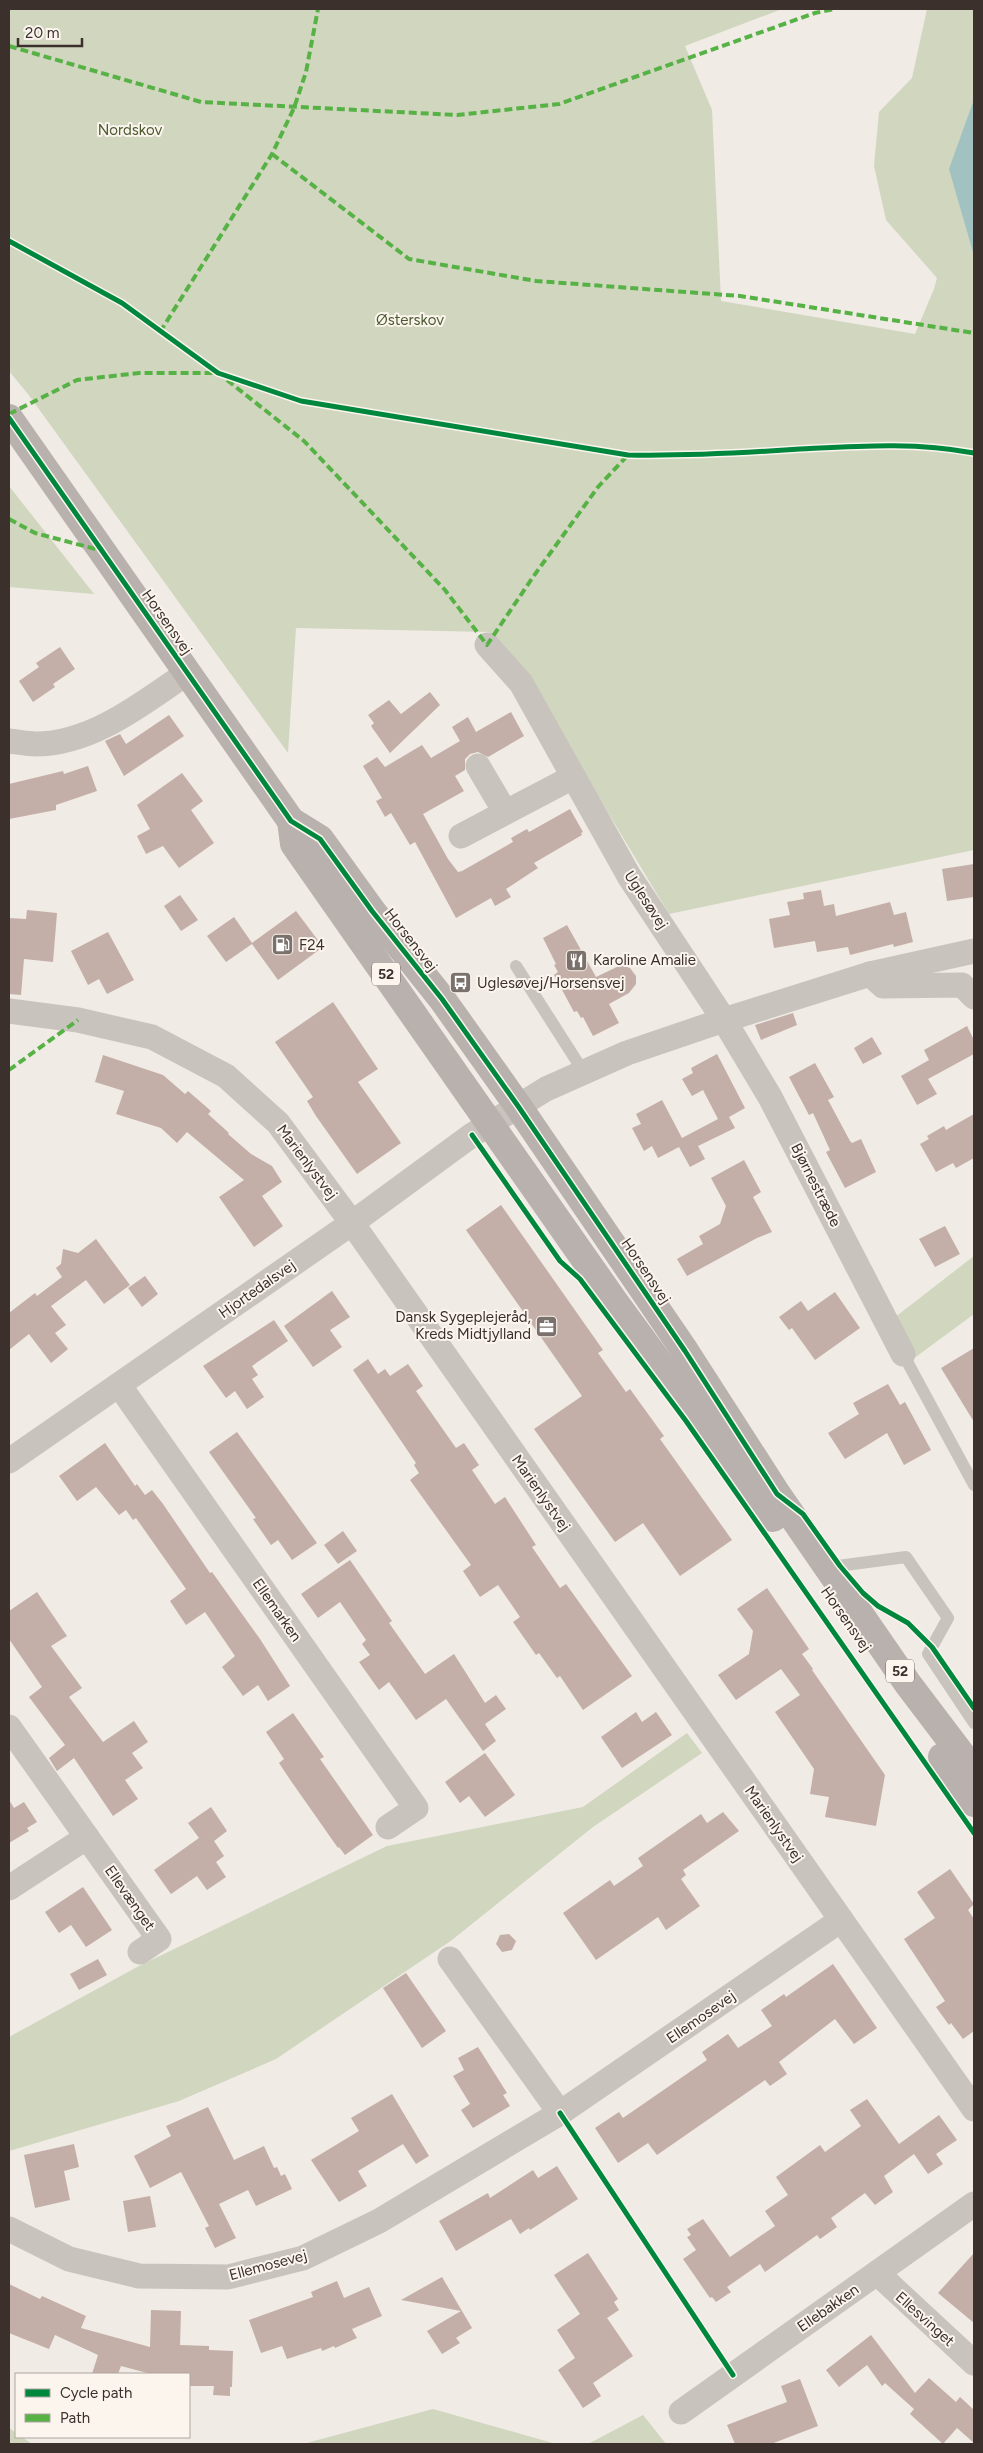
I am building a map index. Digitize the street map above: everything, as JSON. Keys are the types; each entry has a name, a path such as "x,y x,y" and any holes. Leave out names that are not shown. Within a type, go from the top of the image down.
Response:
{"main road":[{"name":"Horsensvej","path":"9,418 291,821 294,844 685,1351 777,1494 830,1567 908,1684 974,1772"},
{"name":"Horsensvej","path":"504,1115 614,1301 813,1573 974,1803"}],"street":[{"name":"Uglesøvej","path":"487,645 521,683 629,876 724,1020"},
{"path":"9,741 37,744 74,738 108,726 187,673"},
{"path":"478,766 505,812"},
{"path":"461,836 572,777"},
{"path":"504,1115 583,1071 627,1053 870,974 974,951"},
{"path":"870,974 883,986 962,985 974,997"},
{"name":"Marienlystvej","path":"9,1011 78,1020 152,1037 226,1076 278,1123 352,1223 974,2109"},
{"name":"Bjørnestræde","path":"724,1020 770,1097 903,1354"},
{"name":"Hjortedalsvej","path":"11,1456 352,1223 504,1115"},
{"name":"Ellemarken","path":"119,1384 416,1808 388,1828"},
{"name":"Ellevænget","path":"9,1727 159,1939 140,1952"},
{"path":"9,1888 87,1837"},
{"name":"Ellemosevej","path":"9,2229 70,2259 139,2276 228,2277 303,2258 379,2220 560,2113 841,1920"},
{"path":"450,1958 560,2113"},
{"name":"Ellebakken","path":"682,2412 974,2204"},
{"name":"Ellesvinget","path":"877,2273 974,2363"}],"lane":[{"path":"516,966 583,1071"},
{"path":"903,1354 974,1485"},
{"path":"830,1567 906,1557 948,1618 928,1654 974,1723"}],"green space":[{"name":"Østerskov","path":"9,9 782,9 685,46 712,110 721,301 915,334 937,278 886,220 874,166 879,112 912,78 927,9 974,9 974,99 950,169 974,256 974,850 669,914 532,686 489,632 296,628 288,753 28,394 9,371"},
{"path":"9,486 94,594 9,587"},
{"path":"974,1256 974,1314 913,1359 894,1318"},
{"path":"687,1733 702,1753 593,1827 452,1940 276,2059 179,2101 9,2151 9,2037 139,1966 387,1846 583,1807"},
{"path":"433,2409 556,2444 303,2444"},
{"path":"643,2415 666,2444 588,2444"},
{"path":"9,2428 15,2432 15,2438 23,2438 32,2444 9,2444"}],"water":[{"path":"974,99 974,256 949,169"}],"building":[{"path":"60,647 75,669 53,684 55,687 33,702 19,681 39,667 36,663"},
{"path":"430,692 440,705 390,753 371,726 374,723 368,715 389,700 401,714"},
{"path":"511,712 524,736 488,757 478,752 470,754 465,759 465,770 455,776 464,791 423,814 448,859 458,872 462,871 513,842 511,838 527,829 529,832 570,809 583,832 581,833 582,835 534,863 538,868 506,889 511,897 495,906 491,898 456,918 415,842 410,845 391,813 385,817 376,801 382,798 363,766 377,757 385,767 422,745 431,758 460,741 452,727 468,717 476,732"},
{"path":"169,715 184,736 124,776 105,741 120,734 126,744"},
{"path":"88,766 97,791 56,805 56,810 9,819 9,784 63,771 64,774"},
{"path":"182,773 203,801 191,810 214,843 179,868 163,846 146,854 137,836 150,829 137,805"},
{"path":"974,864 974,897 947,901 942,869"},
{"path":"821,890 824,906 834,904 836,916 890,902 894,915 906,912 913,942 894,947 893,944 850,955 848,947 817,952 815,941 774,948 769,919 790,915 787,902 804,899 803,893"},
{"path":"180,895 198,920 181,931 164,906"},
{"path":"27,910 57,913 53,962 24,959 21,995 9,994 9,918 26,919"},
{"path":"296,911 323,947 278,980 252,944 226,962 207,936 234,917 252,943"},
{"path":"567,925 596,977 621,965 630,968 636,976 636,984 629,993 609,1004 619,1023 593,1036 583,1017 581,1018 577,1011 574,1012 554,975 558,972 554,965 556,964 543,938"},
{"path":"108,932 134,980 107,994 99,979 88,985 71,951"},
{"path":"333,1002 378,1069 358,1082 401,1143 357,1174 316,1116 307,1101 313,1097 275,1042"},
{"path":"793,1013 797,1025 761,1040 755,1025"},
{"path":"967,1026 974,1040 974,1054 928,1079 937,1094 917,1105 901,1076 929,1060 924,1050"},
{"path":"872,1037 882,1054 863,1064 854,1048"},
{"path":"717,1054 745,1108 729,1117 735,1128 698,1146 705,1159 690,1167 679,1147 658,1158 652,1146 644,1151 632,1128 641,1124 636,1114 662,1100 682,1138 718,1119 703,1090 692,1096 682,1079 693,1073 691,1068"},
{"path":"103,1055 163,1075 185,1094 188,1091 211,1111 208,1114 228,1134 251,1154 272,1166 282,1182 262,1196 283,1226 254,1247 219,1197 244,1180 187,1132 177,1143 161,1128 116,1114 124,1091 95,1082"},
{"path":"815,1063 834,1097 828,1100 850,1141 852,1143 861,1139 876,1172 845,1188 826,1152 830,1150 813,1113 809,1115 789,1077"},
{"path":"974,1114 974,1158 956,1168 953,1163 936,1172 920,1144 929,1139 927,1136 944,1126 946,1130"},
{"path":"744,1160 761,1192 753,1197 772,1232 757,1238 687,1276 677,1259 703,1244 699,1236 720,1224 726,1206 711,1178"},
{"path":"501,1205 603,1350 598,1353 626,1392 630,1389 664,1436 660,1439 732,1540 680,1576 643,1523 615,1542 534,1429 582,1396 466,1230"},
{"path":"945,1226 960,1254 935,1267 919,1239"},
{"path":"96,1239 130,1285 104,1304 86,1280 51,1306 66,1325 55,1333 68,1349 51,1363 29,1334 9,1350 9,1313 35,1293 37,1296 62,1277 56,1268 61,1264 63,1249 78,1253"},
{"path":"145,1276 158,1294 142,1307 128,1288"},
{"path":"332,1291 350,1317 330,1330 342,1347 313,1367 284,1326"},
{"path":"835,1292 860,1328 815,1360 792,1328 789,1330 779,1317 801,1301 808,1311"},
{"path":"274,1320 288,1341 252,1366 258,1375 252,1379 264,1397 247,1409 235,1391 226,1398 203,1366"},
{"path":"974,1348 974,1422 941,1368"},
{"path":"368,1359 378,1374 385,1369 390,1376 408,1364 423,1386 416,1391 456,1448 464,1443 479,1465 472,1470 495,1504 505,1497 536,1545 532,1547 560,1588 566,1584 632,1676 583,1710 560,1676 557,1678 539,1653 536,1655 513,1622 520,1617 498,1585 480,1597 463,1571 471,1565 410,1480 419,1473 414,1465 416,1463 353,1370"},
{"path":"888,1384 900,1405 905,1402 931,1450 904,1465 887,1433 845,1459 828,1433 859,1414 853,1403"},
{"path":"237,1432 317,1543 292,1560 278,1540 271,1545 253,1519 256,1518 209,1452"},
{"path":"105,1443 135,1486 137,1484 145,1495 152,1490 163,1504 210,1573 212,1572 260,1639 290,1686 268,1701 258,1685 243,1696 222,1667 235,1656 205,1612 186,1625 170,1601 186,1589 136,1518 133,1520 126,1510 119,1515 96,1487 77,1501 59,1476"},
{"path":"343,1531 357,1551 338,1564 324,1545"},
{"path":"350,1560 392,1621 389,1623 425,1674 454,1654 485,1703 496,1695 506,1709 485,1724 496,1741 483,1751 446,1699 416,1720 389,1682 379,1690 359,1662 370,1655 362,1644 366,1640 340,1602 318,1618 301,1594"},
{"path":"767,1588 809,1649 802,1654 812,1670 885,1775 876,1826 825,1817 829,1797 810,1794 814,1769 775,1712 800,1695 781,1669 736,1700 718,1675 749,1654 753,1631 737,1609"},
{"path":"37,1592 67,1636 51,1646 82,1688 69,1697 103,1742 134,1721 148,1742 132,1753 143,1768 125,1780 138,1799 113,1816 74,1758 57,1771 49,1758 65,1745 29,1697 42,1687 9,1639 9,1611"},
{"path":"636,1712 642,1722 656,1712 672,1735 622,1768 601,1737"},
{"path":"293,1713 324,1757 320,1759 373,1835 345,1855 338,1848 279,1763 284,1759 266,1732"},
{"path":"485,1753 515,1795 485,1817 469,1796 460,1803 445,1782"},
{"path":"9,1800 14,1808 24,1802 37,1822 27,1828 29,1831 9,1843"},
{"path":"211,1807 227,1831 214,1841 224,1856 216,1862 226,1877 207,1890 197,1876 171,1894 154,1870 199,1838 188,1823"},
{"path":"723,1812 739,1831 683,1870 686,1875 681,1879 700,1906 666,1930 658,1917 596,1960 563,1913 610,1880 614,1886 643,1866 638,1858 701,1814 707,1823"},
{"path":"950,1869 974,1904 968,1910 974,1919 974,2031 963,2039 951,2023 949,2025 936,2007 945,2001 904,1939 935,1918 917,1892"},
{"path":"83,1887 112,1930 86,1947 71,1925 59,1933 45,1912"},
{"path":"509,1934 516,1941 512,1950 502,1952 496,1944 500,1935"},
{"path":"98,1959 107,1975 79,1990 70,1974"},
{"path":"833,1964 877,2028 854,2044 835,2019 779,2062 787,2074 770,2086 765,2080 657,2155 648,2143 618,2163 595,2128 619,2112 623,2118 707,2060 702,2052 728,2034 738,2048 772,2026 761,2010 784,1994 786,1997"},
{"path":"406,1973 446,2031 422,2048 383,1988"},
{"path":"478,2047 507,2093 503,2095 510,2106 473,2128 461,2110 470,2104 453,2076 464,2070 458,2058"},
{"path":"392,2094 429,2156 416,2164 403,2144 358,2171 367,2186 339,2202 311,2160 359,2131 351,2118"},
{"path":"867,2099 899,2144 939,2115 957,2140 936,2154 943,2164 928,2174 914,2154 884,2176 893,2192 875,2205 865,2193 831,2218 837,2227 820,2239 817,2235 765,2272 760,2264 727,2287 731,2292 716,2302 712,2297 710,2298 683,2259 696,2250 687,2237 691,2235 687,2229 703,2219 730,2257 775,2226 765,2211 788,2195 776,2177 820,2145 825,2152 861,2126 850,2110"},
{"path":"208,2107 234,2160 264,2146 274,2168 277,2167 281,2176 285,2174 292,2189 256,2206 248,2190 219,2204 236,2238 215,2248 205,2228 209,2226 181,2172 150,2188 134,2156 171,2136 166,2126"},
{"path":"74,2144 79,2167 64,2171 70,2200 35,2208 24,2155"},
{"path":"557,2166 578,2199 530,2230 529,2228 520,2234 511,2219 456,2251 439,2221 488,2193 490,2198 533,2170 538,2178"},
{"path":"150,2196 156,2227 128,2232 123,2201"},
{"path":"588,2253 618,2299 614,2302 619,2310 607,2318 633,2356 593,2383 601,2396 583,2408 558,2370 575,2358 557,2330 580,2314 554,2275"},
{"path":"974,2253 974,2323 938,2293"},
{"path":"442,2277 472,2328 456,2338 460,2343 442,2354 427,2331 461,2311 401,2300"},
{"path":"337,2281 344,2298 369,2287 382,2316 352,2329 357,2338 335,2348 334,2346 322,2351 321,2348 287,2359 282,2346 261,2353 249,2320 313,2297 311,2292"},
{"path":"9,2284 40,2299 42,2296 86,2316 81,2328 150,2347 151,2310 181,2311 180,2345 209,2346 209,2350 233,2351 230,2396 213,2395 214,2386 190,2386 190,2373 147,2373 121,2366 118,2373 92,2373 98,2355 55,2335 49,2349 9,2333"},
{"path":"871,2335 915,2393 929,2378 956,2402 960,2397 974,2410 974,2443 957,2428 943,2444 910,2414 914,2409 885,2383 882,2386 867,2365 839,2387 826,2370"},
{"path":"800,2379 818,2426 771,2444 735,2444 727,2425 787,2402 781,2386"}],"marked path":[{"path":"160,332 272,154 294,108 306,72 318,9"},
{"path":"9,46 201,102 457,115 559,104 815,13 834,9"},
{"path":"272,154 409,259 536,281 740,296 974,333"},
{"path":"9,414 77,380 139,373 217,373"},
{"path":"227,380 304,441 445,590 487,645 598,487 628,455"},
{"path":"9,519 35,533 103,551"},
{"path":"9,1070 78,1020"}],"cycle path":[{"path":"9,241 122,303 218,373 301,401 628,455 714,454 887,446 930,447 974,453"},
{"path":"9,418 291,821 320,839 372,911 442,999 518,1106 685,1351 777,1494 803,1514 840,1566 863,1593 878,1606 908,1623 932,1647 974,1708"},
{"path":"472,1135 560,1261 580,1279 686,1421 974,1833"},
{"path":"560,2113 733,2375"}],"place":[{"name":"F24","path":"283,945"},
{"name":"Karoline Amalie","path":"577,960"},
{"name":"Uglesøvej/Horsensvej","path":"461,983"},
{"name":"Dansk Sygeplejeråd, Kreds Midtjylland","path":"547,1326"}],"park label":[{"name":"Nordskov","path":"130,130"}]}
